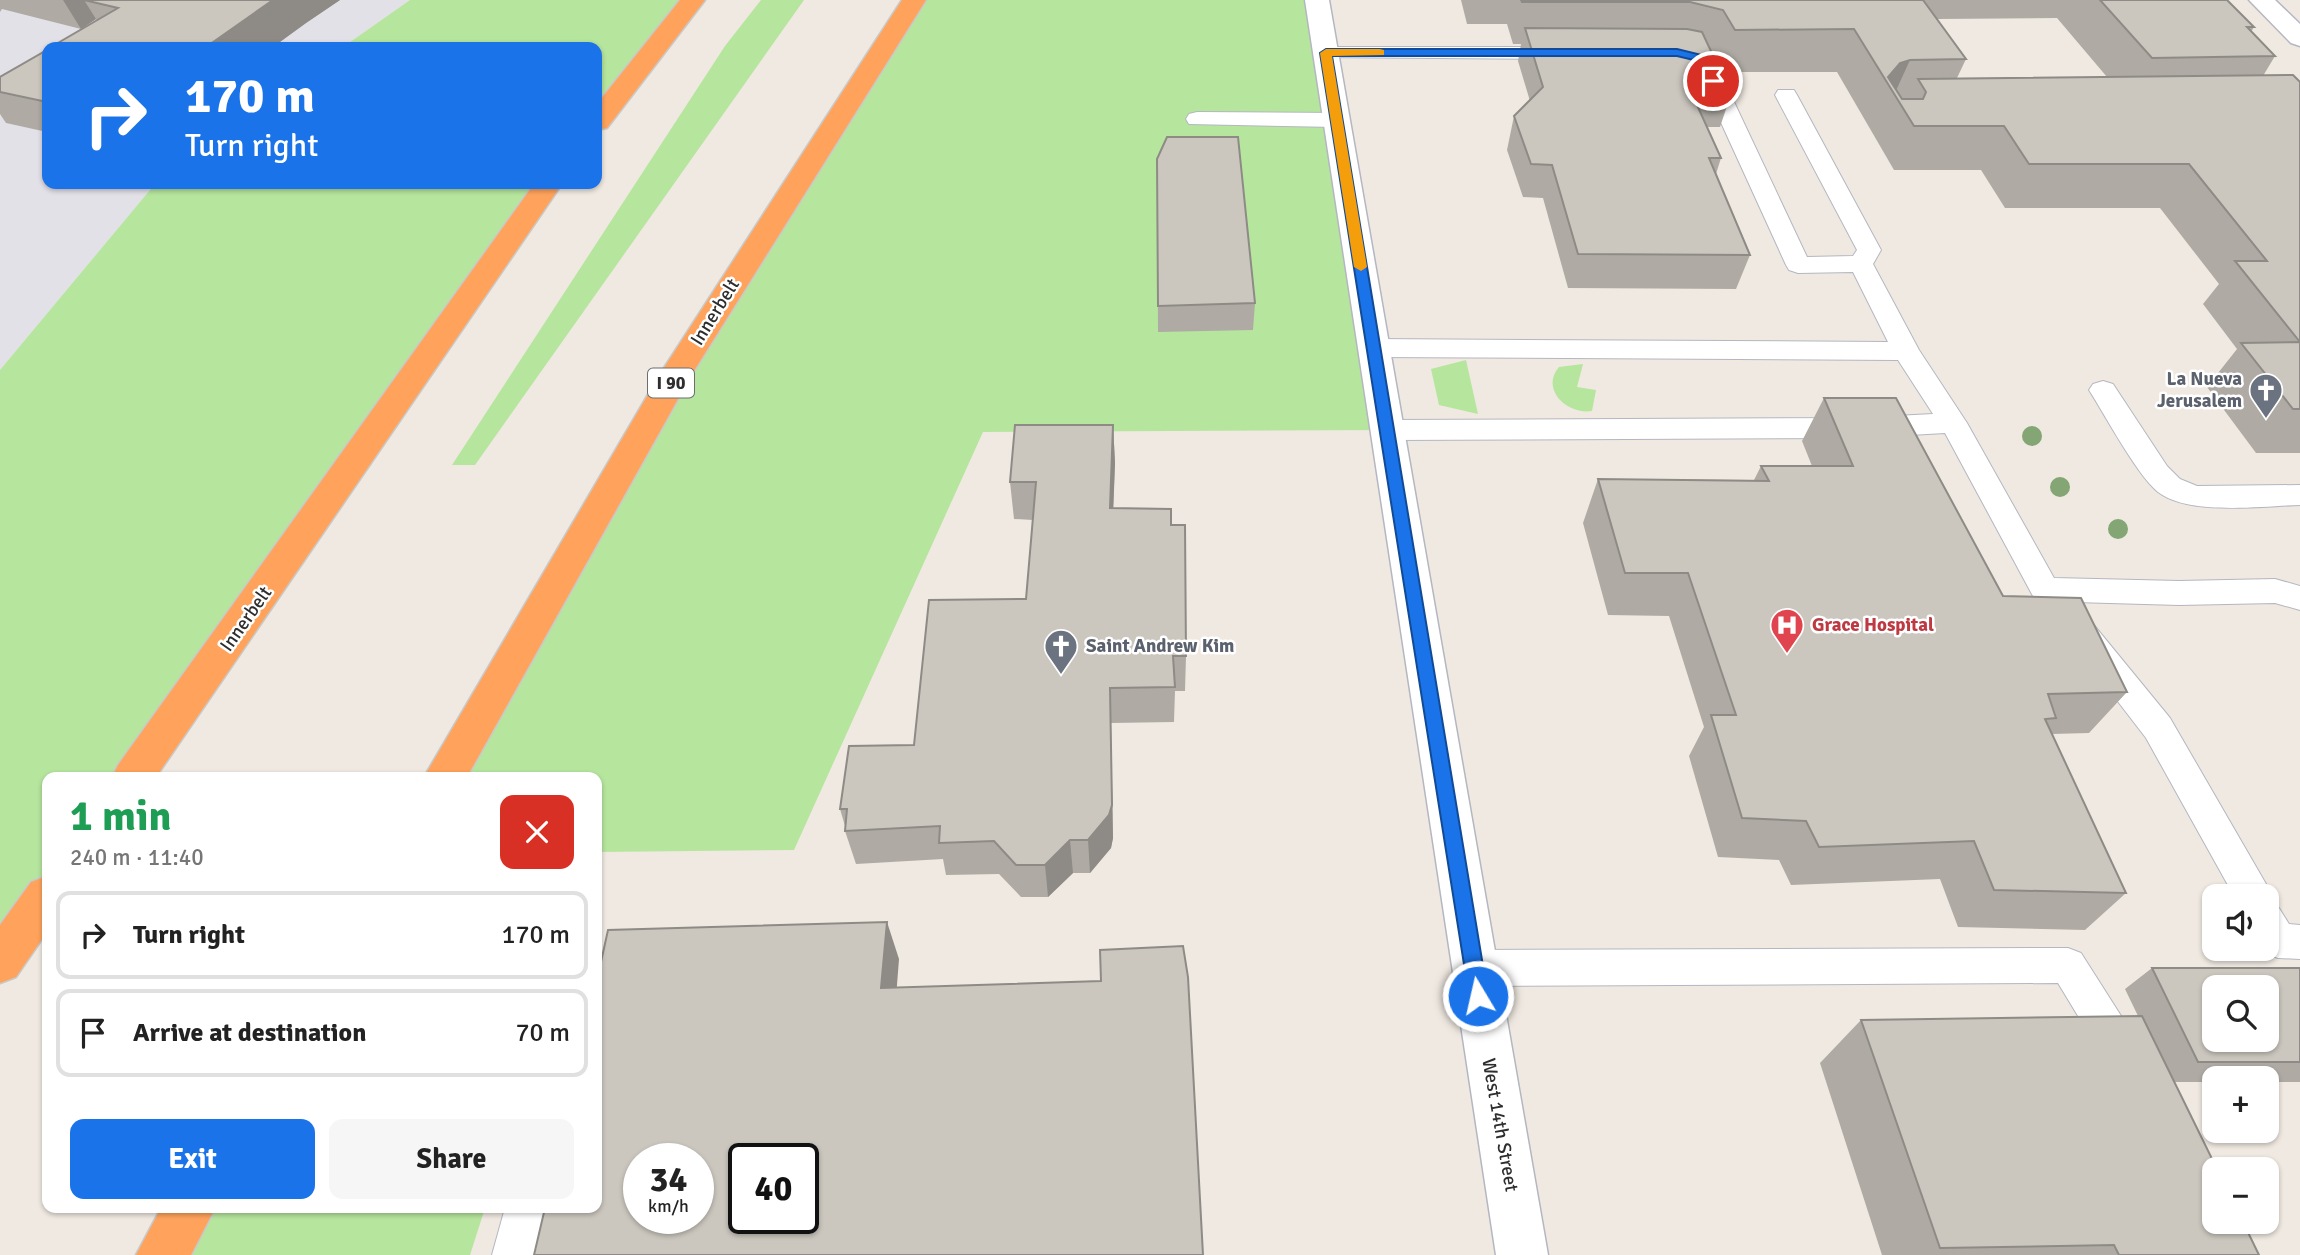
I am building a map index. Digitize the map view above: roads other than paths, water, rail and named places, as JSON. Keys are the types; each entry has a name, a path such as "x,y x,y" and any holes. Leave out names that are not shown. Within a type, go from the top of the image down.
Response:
{"highway":[{"path":"602,116 693,0"},
{"name":"Innerbelt","path":"447,772 676,374 914,0"},
{"name":"Innerbelt","path":"137,772 545,189"},
{"path":"0,962 42,903"},
{"path":"162,1255 187,1213"}],"street":[{"name":"West 14th Street","path":"1317,0 1522,1255"},
{"path":"2261,0 2300,38"}],"lane":[{"path":"1326,53 1584,53"},
{"path":"1690,56 1702,59 1798,265 1861,264"},
{"path":"1786,95 1869,250 1861,264"},
{"path":"1197,118 1337,120"},
{"path":"1861,264 1906,351 1953,422 2045,590 2077,625 2158,728 2246,884"},
{"path":"1373,348 1906,351"},
{"path":"2103,390 2157,472 2170,486 2194,496 2300,495"},
{"path":"1388,430 1858,428 1953,422"},
{"path":"2045,590 2179,593 2275,591 2300,598"},
{"path":"2279,942 2300,942"},
{"path":"1474,968 2068,965 2138,1082"},
{"path":"513,1255 525,1213"}],"place":[{"name":"La Nueva Jerusalem","path":"2266,420"},
{"name":"Grace Hospital","path":"1787,655"},
{"name":"Saint Andrew Kim","path":"1061,676"}]}
